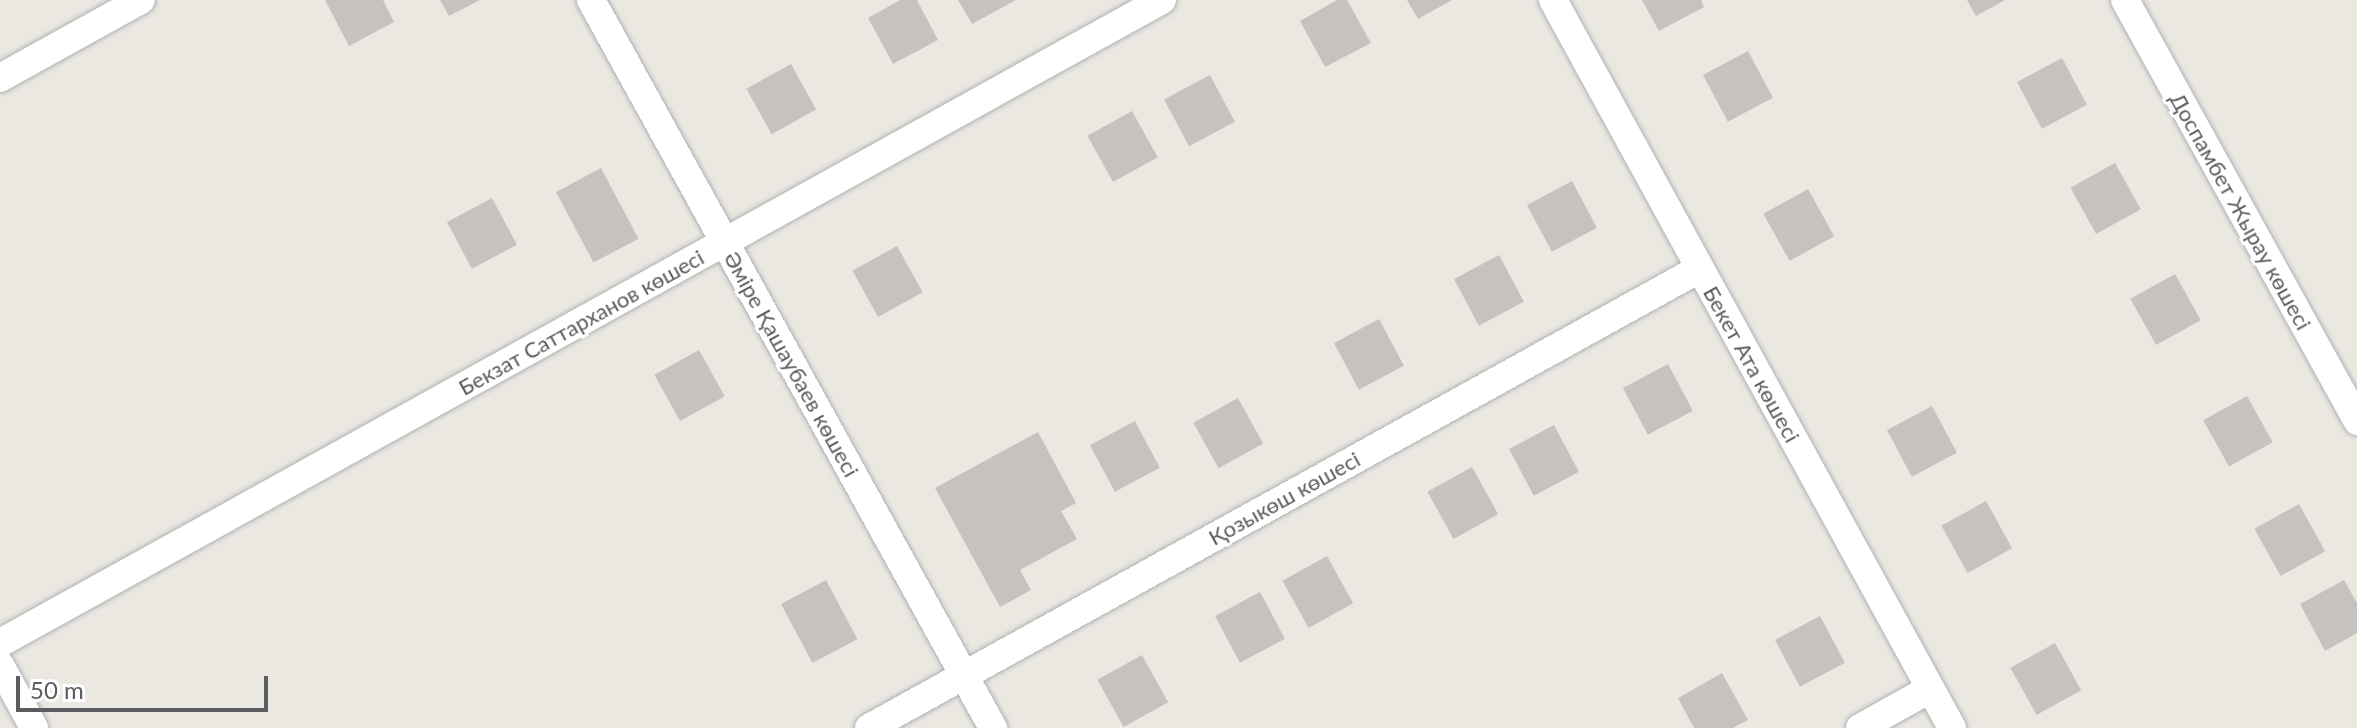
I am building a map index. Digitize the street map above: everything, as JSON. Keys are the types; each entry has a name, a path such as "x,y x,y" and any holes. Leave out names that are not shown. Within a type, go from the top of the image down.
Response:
{"street":[{"path":"0,78 141,0"},
{"name":"Әміре Қашаубаев көшесі","path":"591,0 993,728"},
{"name":"Бекзат Саттарханов көшесі","path":"0,643 1162,0"},
{"name":"Бекет Ата көшесі","path":"1553,0 1952,728"},
{"name":"Доспамбет Жырау көшесі","path":"2125,0 2357,421"},
{"name":"Қозыкөш көшесі","path":"869,728 1699,269"},
{"path":"0,665 34,728"},
{"path":"1860,728 1930,689"}],"building":[{"path":"325,0 383,0 394,22 349,46"},
{"path":"440,0 480,0 449,16"},
{"path":"900,0 917,0 938,40 893,64 868,18"},
{"path":"958,0 1016,0 972,24"},
{"path":"1337,0 1347,0 1371,43 1325,67 1300,21"},
{"path":"1407,0 1452,0 1418,19"},
{"path":"1642,0 1701,0 1704,7 1659,31"},
{"path":"1967,0 2005,0 1976,16"},
{"path":"1748,51 1773,98 1728,122 1703,75"},
{"path":"2062,58 2087,105 2042,129 2017,82"},
{"path":"791,64 816,109 772,134 746,89"},
{"path":"1210,75 1235,122 1189,146 1164,99"},
{"path":"1132,111 1158,157 1113,182 1087,136"},
{"path":"2115,163 2141,209 2096,234 2070,188"},
{"path":"601,168 639,239 594,263 556,192"},
{"path":"1572,181 1597,228 1552,252 1527,205"},
{"path":"1808,189 1834,236 1790,261 1763,214"},
{"path":"492,198 517,245 472,269 447,222"},
{"path":"897,246 923,292 878,317 852,271"},
{"path":"1499,255 1524,302 1479,326 1454,279"},
{"path":"2175,274 2201,320 2156,345 2130,299"},
{"path":"1379,319 1404,366 1359,390 1334,343"},
{"path":"699,350 725,396 680,421 654,375"},
{"path":"1668,364 1693,411 1648,435 1623,388"},
{"path":"2247,396 2273,442 2229,467 2203,420"},
{"path":"1238,398 1263,443 1219,468 1193,423"},
{"path":"1932,406 1957,453 1912,477 1887,430"},
{"path":"1135,421 1160,468 1115,492 1090,445"},
{"path":"1554,425 1579,472 1534,496 1509,449"},
{"path":"1038,432 1076,503 1061,511 1077,539 1020,570 1031,590 1000,607 935,488"},
{"path":"1472,467 1498,514 1454,539 1427,492"},
{"path":"1986,501 2012,548 1968,573 1941,526"},
{"path":"2299,504 2325,551 2281,576 2254,529"},
{"path":"1327,556 1353,603 1309,628 1282,581"},
{"path":"826,580 857,639 812,663 781,604"},
{"path":"2344,580 2357,603 2357,633 2325,651 2300,604"},
{"path":"1260,592 1285,639 1240,663 1215,616"},
{"path":"1820,616 1845,663 1800,687 1775,640"},
{"path":"2055,643 2081,690 2037,715 2010,668"},
{"path":"1142,655 1168,702 1124,727 1097,680"},
{"path":"1722,673 1748,720 1733,728 1694,728 1678,698"}]}
